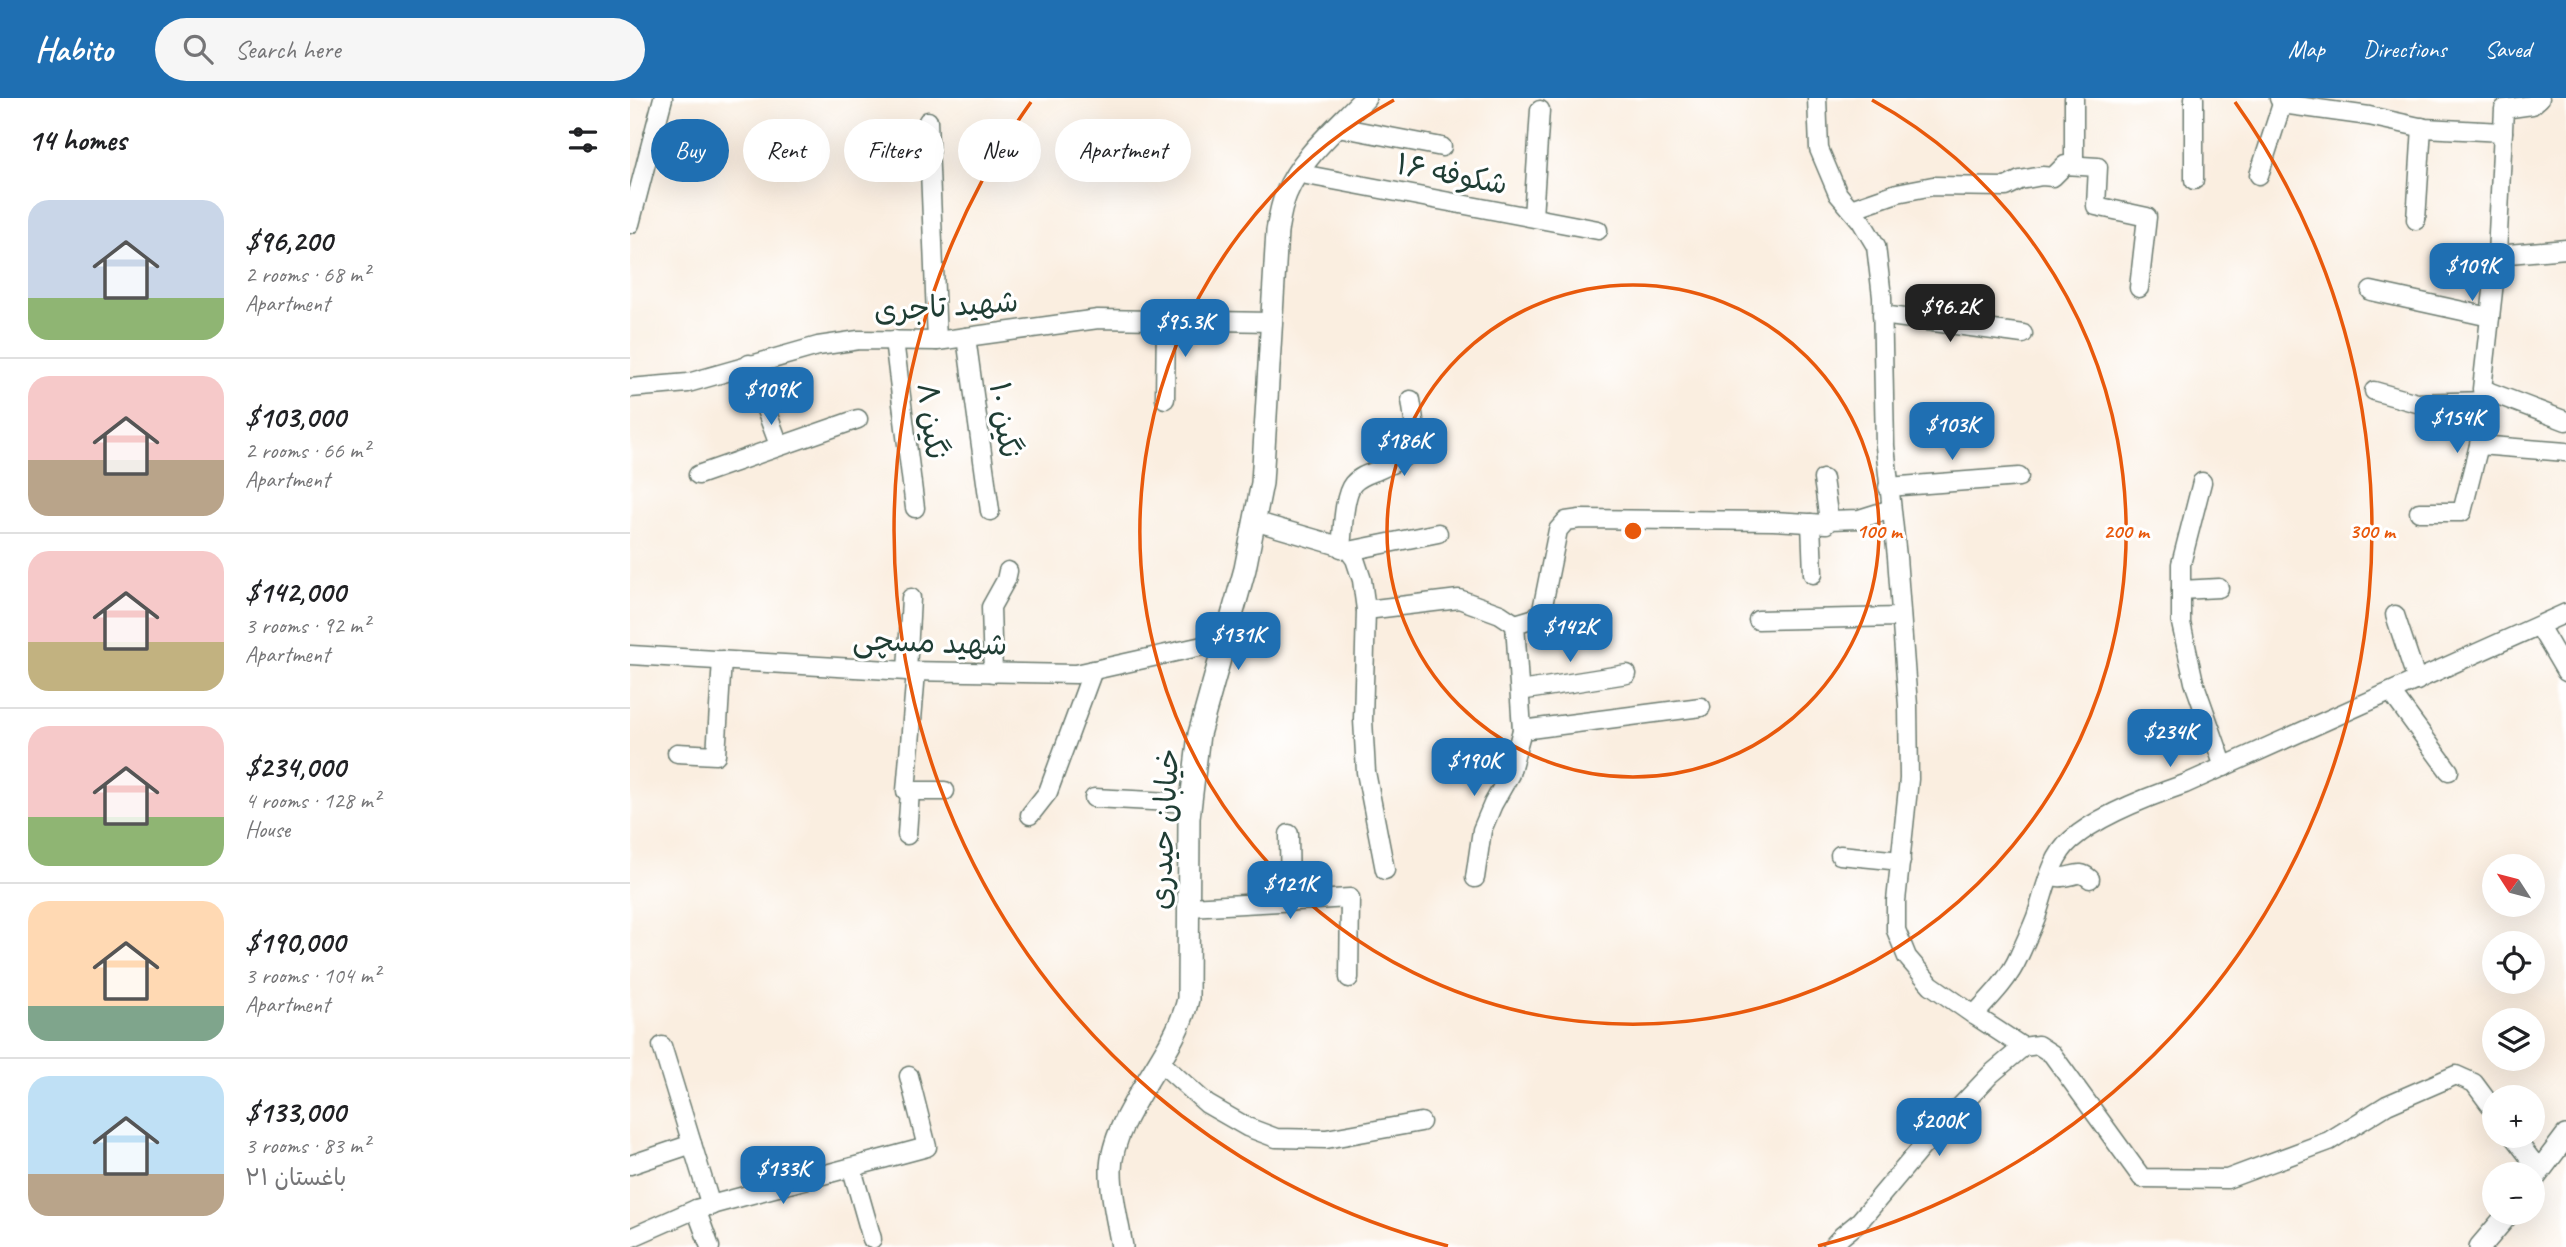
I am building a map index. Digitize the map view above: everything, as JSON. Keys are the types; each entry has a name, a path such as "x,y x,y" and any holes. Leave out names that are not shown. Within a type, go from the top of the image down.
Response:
{"street":[{"path":"630,224 663,98"},
{"name":"خیابان حیدری","path":"1122,1247 1112,1188 1111,1162 1119,1133 1181,1024 1188,999 1191,803 1199,734 1245,569 1262,483 1277,231 1286,194 1296,173 1365,98"},
{"path":"1817,98 1819,149 1838,194 1875,246 1882,297 1888,486 1897,556 1908,706 1909,779 1896,901 1896,930 1907,957 1930,985 2024,1047"},
{"path":"2074,98 2074,164"},
{"path":"2194,98 2194,180"},
{"path":"2419,512 2462,512 2479,445 2487,396 2482,389 2497,255 2504,110 2532,105 2540,98"},
{"path":"2259,175 2281,101 2422,127 2503,132"},
{"path":"1533,217 1540,110"},
{"path":"1338,127 1442,147"},
{"path":"2416,220 2422,127"},
{"path":"1851,209 1897,193 1933,186 2006,187 2020,180 2053,177 2065,165 2098,167 2096,206 2147,217 2139,288"},
{"name":"شکوفه ۱۶","path":"1296,173 1598,230"},
{"path":"930,182 937,341"},
{"path":"2497,255 2566,249"},
{"path":"2371,290 2490,317"},
{"path":"1882,315 2024,334"},
{"name":"شهید تاجری","path":"630,388 688,383 818,346 859,340 937,341 1097,320 1271,322"},
{"path":"1165,399 1166,320"},
{"name":"نگین ۱۰","path":"966,337 990,511"},
{"name":"نگین ۸","path":"894,340 915,508"},
{"path":"749,364 779,445"},
{"path":"2374,391 2417,404 2487,396 2566,421"},
{"path":"1385,870 1366,772 1363,720 1366,610 1359,570 1345,550 1346,499 1351,485 1360,477 1406,456 1413,449 1416,432 1411,400"},
{"path":"698,475 858,419"},
{"path":"2479,445 2566,452"},
{"path":"1888,486 2019,477"},
{"path":"1813,574 1823,479"},
{"path":"2202,482 2181,564 2181,623 2193,682 2224,767"},
{"path":"1515,624 1535,618 1542,610 1558,530 1566,521 1820,522 1859,519 1891,509"},
{"path":"1254,522 1345,550 1438,533"},
{"path":"993,673 991,607 1008,571"},
{"path":"2181,590 2219,588"},
{"path":"911,598 912,671 906,791 945,792"},
{"path":"1366,610 1459,599 1500,614 1515,624"},
{"path":"1974,1015 1998,989 2018,959 2035,920 2055,860 2069,841 2087,828 2147,797 2224,767 2566,613"},
{"path":"2395,615 2417,681"},
{"path":"1758,620 1900,617"},
{"path":"1475,878 1482,830 1510,774 1522,730 1515,624"},
{"path":"2539,626 2566,673"},
{"name":"شهید مسچی","path":"630,655 912,671 1076,674 1225,640"},
{"path":"677,753 716,755 722,660"},
{"path":"1030,816 1048,792 1093,670"},
{"path":"1520,691 1626,674"},
{"path":"2391,692 2449,771"},
{"path":"1522,730 1701,707"},
{"path":"907,835 910,791"},
{"path":"1094,798 1191,803"},
{"path":"1289,834 1290,902"},
{"path":"1840,855 1901,861"},
{"path":"2050,875 2063,877 2084,873 2090,879"},
{"path":"1189,907 1350,898 1349,978"},
{"path":"1832,1247 1858,1223 1922,1147 1991,1074 2024,1047 2038,1045 2052,1054 2142,1178 2227,1180 2329,1141 2387,1105 2456,1075 2474,1083 2482,1094"},
{"path":"662,1046 692,1144 710,1247"},
{"path":"1160,1061 1207,1104 1247,1127 1276,1138 1326,1139 1421,1122"},
{"path":"630,1238 703,1208 927,1147 909,1076"},
{"path":"2545,1164 2566,1136"},
{"path":"630,1165 692,1144"},
{"path":"852,1169 872,1239"},
{"path":"2480,1247 2499,1225"}]}
